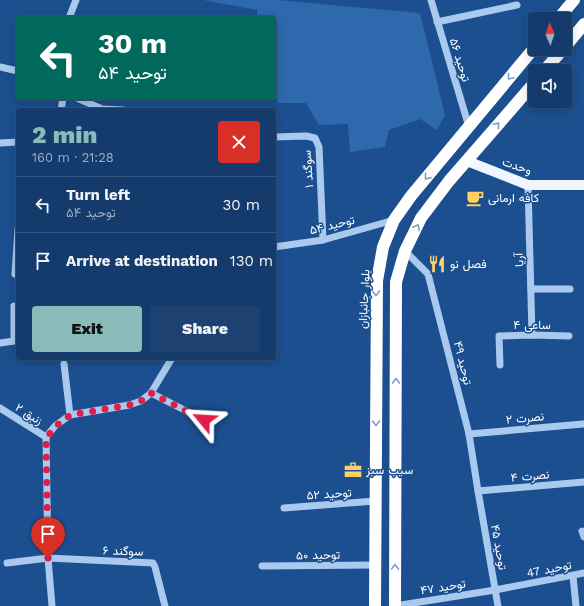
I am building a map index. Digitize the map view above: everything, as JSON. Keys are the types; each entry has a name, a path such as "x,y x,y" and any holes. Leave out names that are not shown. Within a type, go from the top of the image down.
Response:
{"highway":[{"path":"564,12 574,0"},
{"path":"572,39 584,24"},
{"name":"بلوار جانبازان","path":"375,606 376,280 383,247 394,220 412,196 528,55"},
{"path":"550,64 557,56"},
{"path":"395,606 396,282 405,251 422,218 449,181 528,90"}],"main road":[{"name":"وحدت","path":"467,161 528,185 584,185"}],"street":[{"path":"70,16 76,0"},
{"name":"توحید ۵۶","path":"431,0 468,127"},
{"path":"437,22 516,5"},
{"path":"0,66 16,70"},
{"path":"82,100 100,108"},
{"name":"سوگند ۱","path":"276,137 306,136 315,138 319,147 323,240"},
{"path":"0,143 16,142"},
{"name":"آریا","path":"528,185 532,335"},
{"name":"توحید ۵۴","path":"276,247 323,240 394,220"},
{"name":"توحید ۴۹","path":"405,251 428,274 469,434 478,491"},
{"path":"15,274 16,259"},
{"path":"531,289 570,289"},
{"path":"0,342 14,341 14,306"},
{"name":"ساعی ۴","path":"500,366 499,336 569,336"},
{"path":"52,606 48,558 46,438 56,426 70,415 129,405 141,401 151,393 171,360"},
{"path":"64,364 70,415"},
{"path":"151,393 204,420"},
{"name":"زنبق ۲","path":"0,408 46,438"},
{"name":"نصرت ۲","path":"469,434 583,424"},
{"name":"نصرت ۴","path":"478,491 584,482"},
{"name":"توحید ۴۵","path":"478,491 498,606"},
{"name":"توحید ۵۲","path":"284,508 375,501"},
{"path":"7,562 48,558"},
{"name":"سوگند ۶","path":"48,558 154,564 165,606"},
{"name":"توحید ۵۰","path":"262,566 375,565"},
{"name":"توحید 47","path":"495,590 584,573"},
{"path":"572,576 576,606"},
{"name":"توحید ۴۷","path":"395,606 495,590"}],"shaded area":[{"path":"203,0 277,0 420,13 445,115 437,130 420,119 389,130 385,147 350,152 348,124 319,125 306,103 278,103 276,94 276,16 257,16 257,10"}],"place":[{"name":"کافه ارمانی","path":"475,198"},
{"name":"فصل نو","path":"437,264"},
{"name":"سیب سبز","path":"353,470"}],"route":[{"path":"48,558 46,438 56,426 70,415 129,405 141,401 151,393 204,420"}]}
